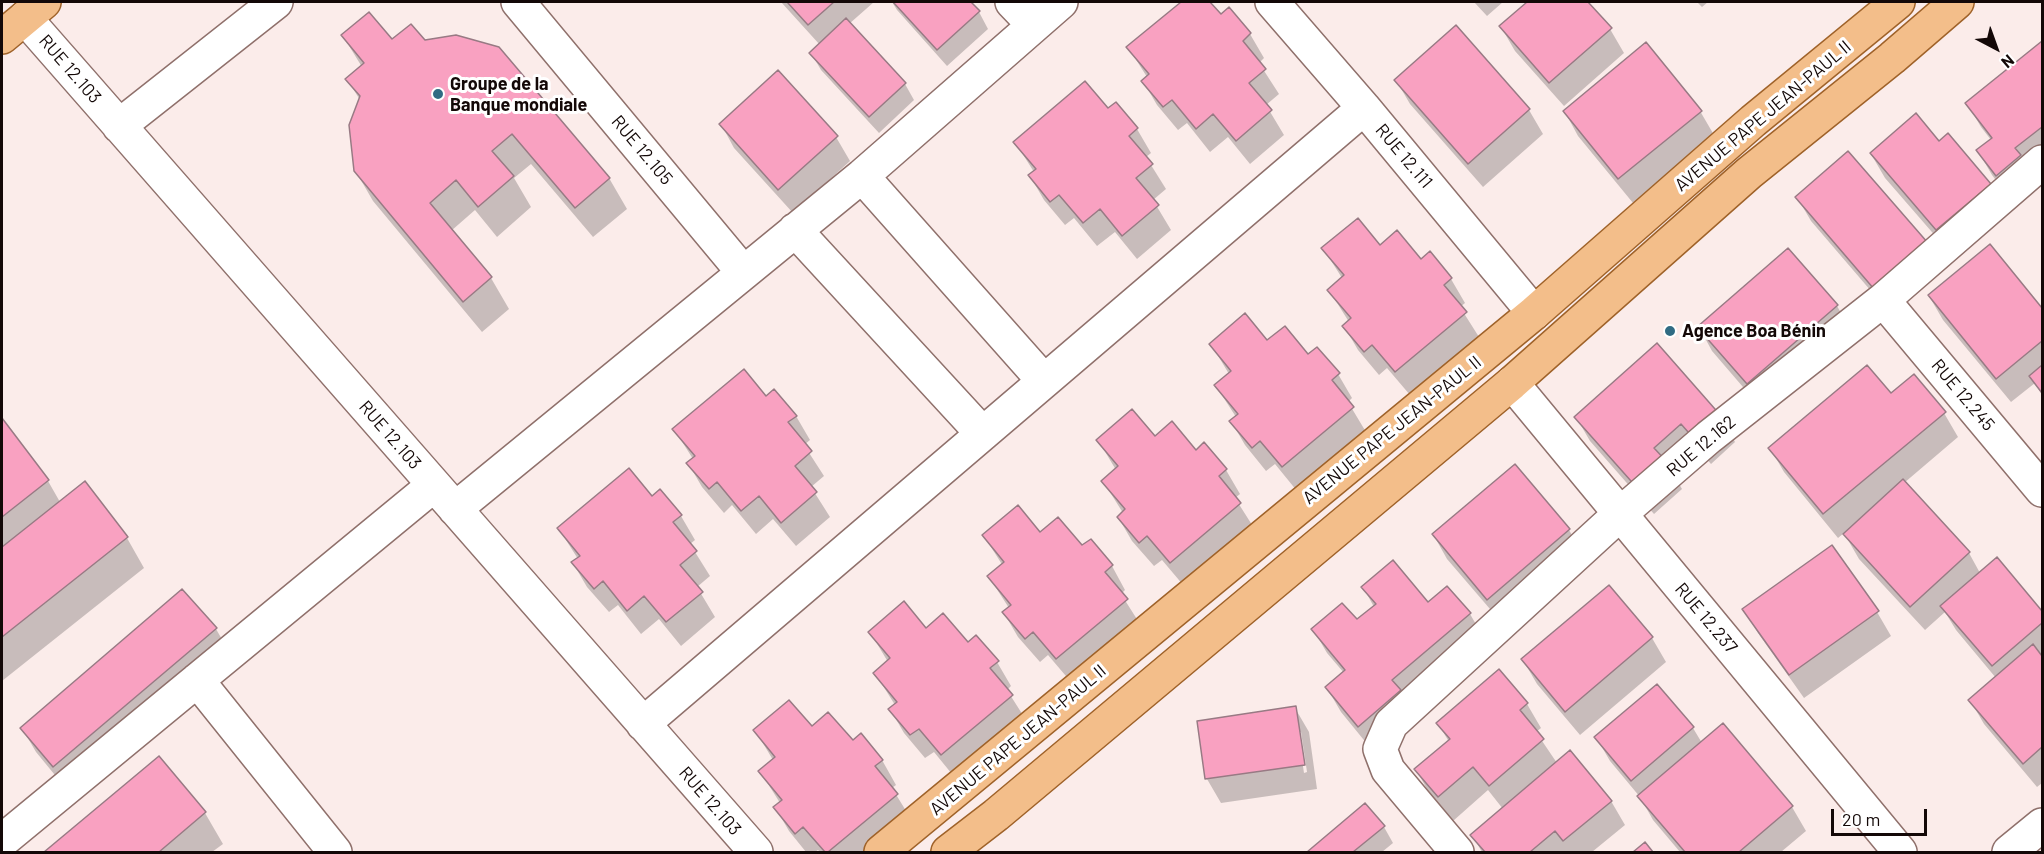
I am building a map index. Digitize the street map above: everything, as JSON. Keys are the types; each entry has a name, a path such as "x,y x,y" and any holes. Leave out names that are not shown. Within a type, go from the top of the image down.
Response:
{"main road":[{"name":"AVENUE PAPE JEAN-PAUL II","path":"881,852 1534,313 1754,121 1898,2"},
{"name":"AVENUE PAPE JEAN-PAUL II","path":"948,852 996,815 1512,383 1749,173 1892,58 1957,2"}],"street":[{"path":"119,126 276,2"},
{"name":"RUE 12.105","path":"518,2 743,272"},
{"path":"1012,2 1034,25"},
{"path":"2,841 197,680 743,272 862,176 1061,2"},
{"name":"RUE 12.111","path":"1272,2 1364,108 1534,313"},
{"name":"RUE 12.103","path":"24,19 756,852"},
{"path":"643,724 1364,108"},
{"name":"RUE 12.162","path":"1457,852 1388,770 1380,749 1391,724 1620,514 1709,437 1883,300 2043,162"},
{"path":"862,176 1044,381"},
{"path":"795,230 982,433"},
{"name":"RUE 12.245","path":"1883,300 2043,490"},
{"name":"RUE 12.237","path":"1512,383 1900,852"},
{"path":"197,680 335,852"},
{"path":"2009,852 2043,825"}],"building":[{"path":"787,2 834,2 808,25"},
{"path":"893,2 971,2 980,11 937,50"},
{"path":"1181,2 1210,2 1221,14 1229,7 1251,33 1243,41 1266,69 1249,83 1272,110 1236,141 1213,114 1196,129 1172,100 1163,107 1141,81 1149,74 1126,47"},
{"path":"1527,2 1588,2 1612,28 1549,83 1499,26"},
{"path":"369,12 392,39 411,24 425,40 456,35 499,47 610,178 575,208 512,134 492,151 514,176 478,207 456,180 430,203 492,277 463,302 354,171 349,125 360,96 345,79 364,63 341,35"},
{"path":"846,18 906,83 869,117 809,53"},
{"path":"1456,25 1530,109 1468,164 1394,80"},
{"path":"2042,41 2042,127 2015,148 2021,155 1996,176 1976,150 1992,138 1965,103"},
{"path":"1646,42 1702,111 1618,179 1563,111"},
{"path":"778,70 838,136 778,190 719,124"},
{"path":"1085,81 1108,108 1116,102 1138,128 1129,136 1153,164 1136,178 1159,205 1122,236 1100,209 1083,223 1059,195 1050,202 1028,175 1036,169 1013,142"},
{"path":"1916,113 1939,141 1948,133 1991,184 1936,230 1870,153"},
{"path":"1848,151 1928,243 1874,289 1795,197"},
{"path":"1358,218 1380,245 1397,230 1421,259 1430,251 1452,278 1444,285 1467,312 1395,372 1372,345 1364,352 1342,326 1351,318 1327,290 1344,275 1321,248"},
{"path":"1990,244 2042,308 2042,341 1996,379 1928,295"},
{"path":"1788,248 1838,305 1747,384 1697,327"},
{"path":"1245,313 1267,340 1285,326 1308,354 1317,347 1340,373 1332,380 1354,407 1282,467 1260,441 1252,448 1229,421 1238,414 1214,385 1231,371 1209,344"},
{"path":"1657,343 1722,417 1696,441 1681,424 1654,448 1669,464 1639,490 1574,417"},
{"path":"1867,365 1891,393 1914,374 1946,412 1823,514 1768,448"},
{"path":"2042,365 2042,393 2029,376"},
{"path":"744,369 766,396 774,389 797,416 788,422 812,451 795,466 817,492 781,523 759,496 741,511 717,482 709,489 686,463 695,456 672,429"},
{"path":"1132,409 1155,436 1172,421 1196,450 1204,442 1227,469 1219,476 1241,503 1170,563 1147,536 1139,543 1117,517 1125,509 1101,481 1118,466 1096,440"},
{"path":"2,418 49,480 2,517"},
{"path":"1515,464 1570,529 1487,600 1432,534"},
{"path":"629,468 652,496 660,489 682,515 673,522 697,551 680,565 703,592 666,622 644,596 627,611 603,581 594,589 571,562 580,556 557,528"},
{"path":"1903,479 1970,552 1910,607 1843,534"},
{"path":"85,481 128,537 2,637 2,547"},
{"path":"1018,505 1040,532 1058,517 1082,545 1091,539 1113,565 1105,572 1128,599 1056,659 1033,632 1025,639 1002,612 1011,605 987,576 1004,562 982,535"},
{"path":"1832,545 1879,611 1789,675 1742,609"},
{"path":"1997,557 2042,611 2042,623 1992,666 1940,606"},
{"path":"1393,560 1428,602 1447,586 1471,613 1392,680 1401,690 1358,727 1325,687 1345,670 1311,629 1342,603 1357,619 1376,604 1361,587"},
{"path":"1609,585 1653,637 1565,712 1521,659"},
{"path":"182,589 217,628 53,767 20,728"},
{"path":"904,601 926,628 943,613 968,642 976,635 999,661 990,668 1013,695 941,755 919,729 910,735 888,709 897,702 873,673 890,658 868,632"},
{"path":"2033,644 2042,656 2042,747 2023,764 1968,700"},
{"path":"1499,669 1528,703 1520,710 1544,739 1489,786 1473,767 1438,797 1414,769 1450,739 1436,723"},
{"path":"1657,684 1694,727 1631,781 1594,737"},
{"path":"789,700 812,726 828,712 853,740 861,733 883,760 875,766 898,794 828,852 825,852 803,827 795,834 773,807 782,800 758,771 775,757 753,730"},
{"path":"1296,706 1305,765 1205,779 1197,721"},
{"path":"1723,723 1793,806 1739,852 1685,852 1637,796"},
{"path":"1570,750 1612,801 1563,841 1555,831 1530,852 1485,852 1470,835"},
{"path":"159,756 206,812 159,852 44,852"},
{"path":"1365,803 1385,826 1353,852 1307,852"},
{"path":"1645,842 1653,852 1633,852"}],"place":[{"name":"Groupe de la Banque mondiale","path":"438,94"},
{"name":"Agence Boa Bénin","path":"1670,331"}]}
